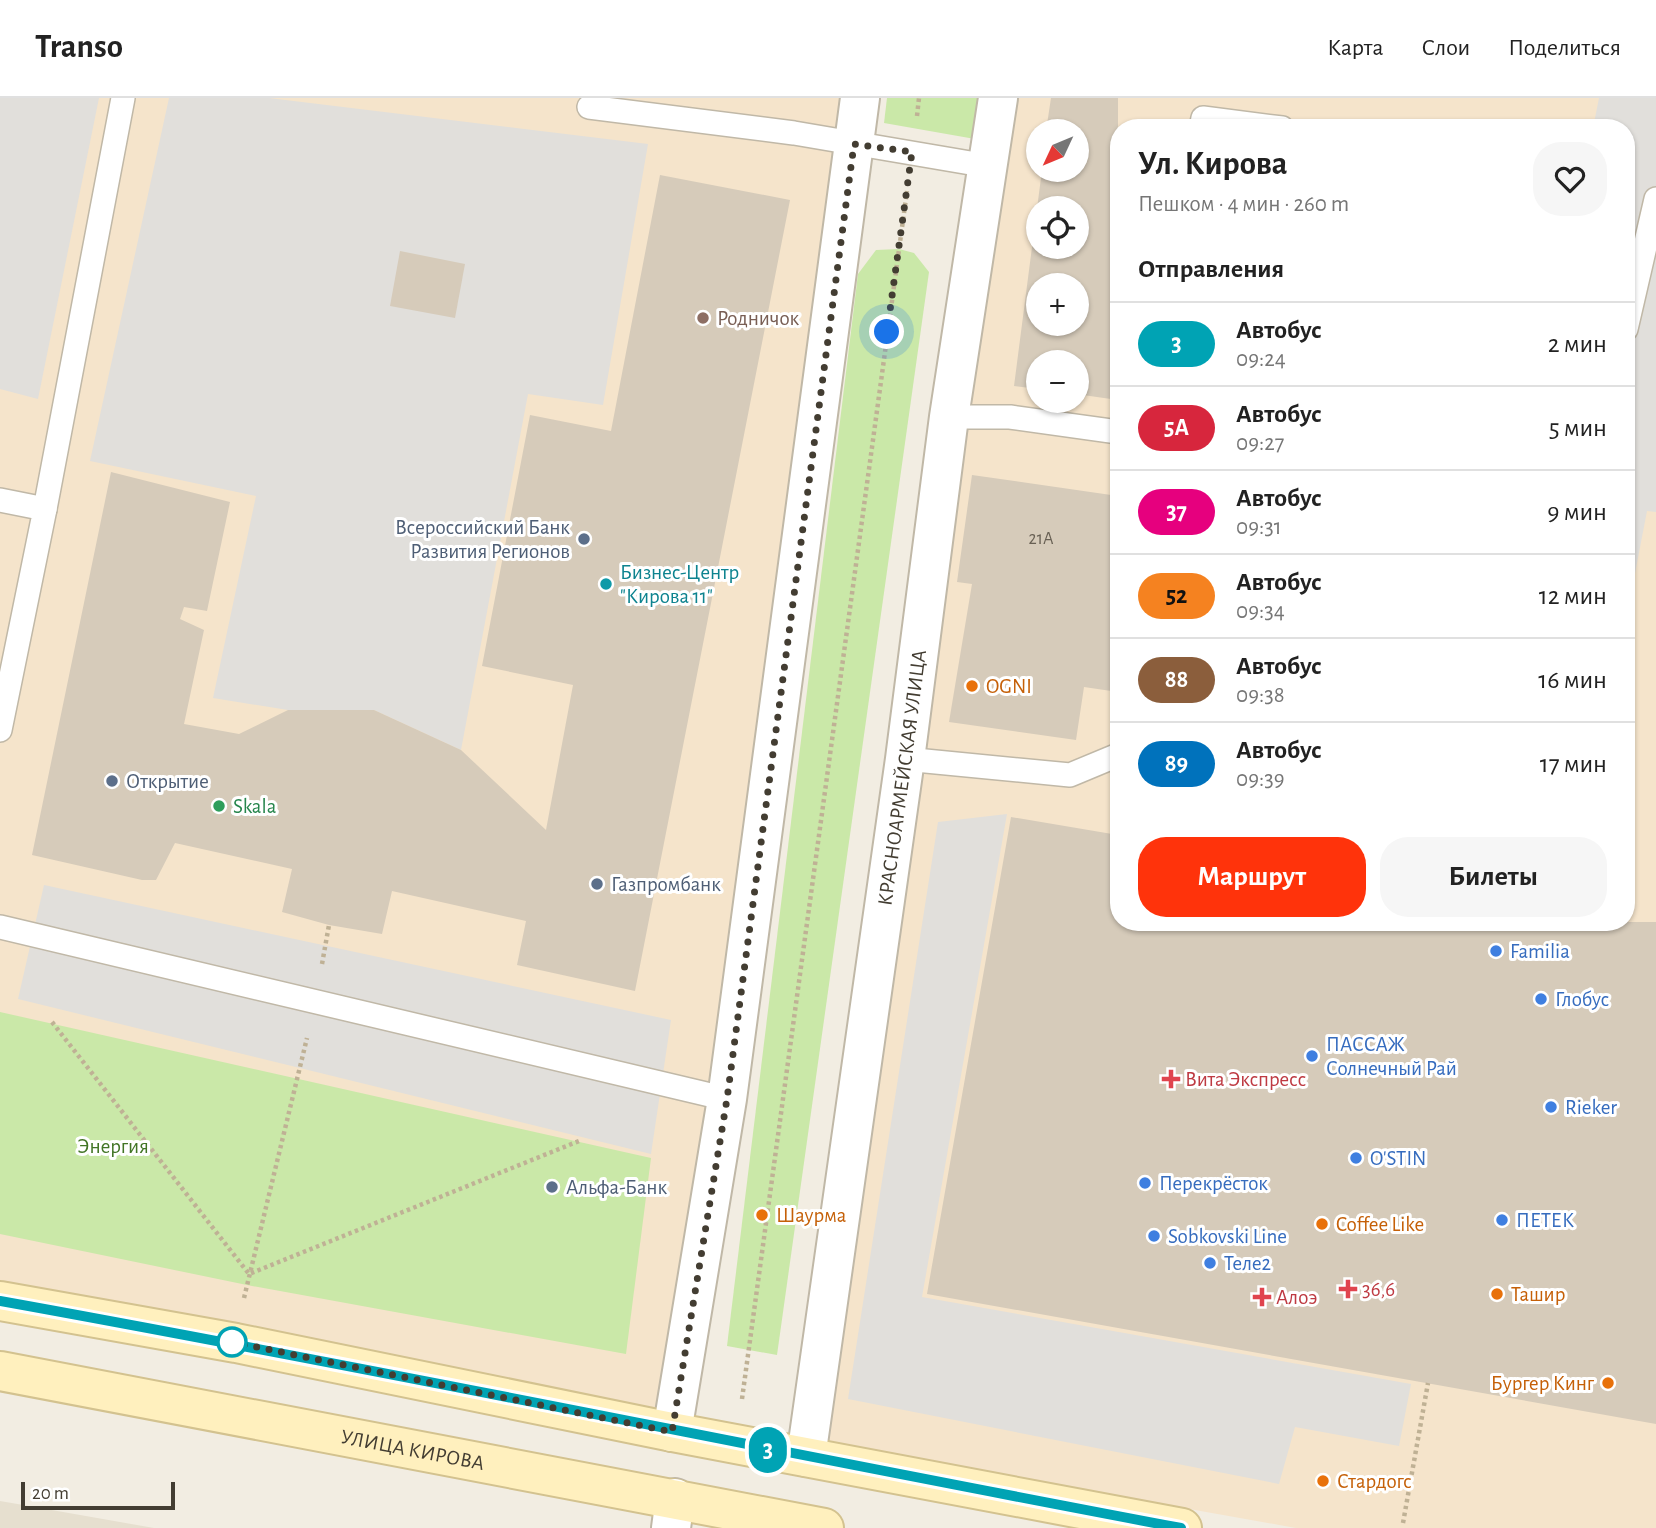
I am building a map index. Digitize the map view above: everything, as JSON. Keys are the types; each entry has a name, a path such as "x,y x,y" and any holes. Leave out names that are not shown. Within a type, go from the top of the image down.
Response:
{"main road":[{"path":"0,1301 236,1343 672,1432 1182,1528"},
{"name":"УЛИЦА КИРОВА","path":"0,1371 673,1513 816,1527"}],"street":[{"path":"672,1432 727,1099 860,98"},
{"name":"КРАСНОАРМЕЙСКАЯ УЛИЦА","path":"806,1457 905,759 949,417 998,98"}],"lane":[{"path":"0,730 46,509 123,98"},
{"path":"589,107 912,152 988,166"},
{"path":"1635,290 1656,199"},
{"path":"949,417 1010,417 1110,431"},
{"path":"0,500 46,509"},
{"path":"905,759 1070,775 1110,758"},
{"path":"0,927 316,1004 727,1099"}],"path":[{"path":"741,1400 919,98"},
{"path":"244,1299 316,1004 329,925"},
{"path":"52,1022 249,1274"},
{"path":"249,1274 579,1141"},
{"path":"1404,1523 1428,1383"}],"shaded area":[{"path":"0,98 860,98 672,1432 0,1301"},
{"path":"0,98 99,98 38,399 0,389"},
{"path":"169,98 269,98 648,144 603,405 528,394 461,750 374,710 288,710 213,698 256,496 90,461"},
{"path":"1010,98 1656,98 1656,1528 1296,1528 820,1443"},
{"path":"1599,98 1656,98 1656,512 1647,511 1635,573 1635,119 1595,119"},
{"path":"1007,814 922,1297 1411,1384 1399,1446 1295,1427 1279,1484 848,1399 938,822"},
{"path":"44,885 671,1020 651,1154 18,999"},
{"path":"0,1501 29,1506 154,1528 0,1528"}],"green space":[{"path":"887,98 981,98 975,139 884,123"},
{"path":"899,249 914,253 929,272 777,1355 727,1346 858,274 876,250"},
{"name":"Энергия","path":"0,1012 651,1158 626,1354 247,1285 0,1234"}],"building":[{"path":"1051,98 1118,98 1118,119 1110,119 1110,399 1089,396 1089,350 1026,350 1026,388 1014,386 1026,293 1026,336 1089,336 1089,273 1029,273 1030,259 1089,259 1089,196 1039,196 1040,182 1089,182 1089,119 1048,119"},
{"name":"Бизнес-Центр \"Кирова 11\"","path":"660,175 790,200 635,991 517,965 526,921 392,891 382,934 329,925 282,912 292,869 175,843 156,880 142,880 32,855 111,472 230,502 207,611 184,607 180,619 204,630 184,724 239,734 288,710 374,710 461,750 546,830 573,685 482,666 530,415 611,431"},
{"path":"400,251 465,264 455,318 390,306"},
{"path":"972,475 1110,495 1110,691 1084,687 1076,740 949,722 972,584 957,582"},
{"name":"ПАССАЖ Солнечный Рай","path":"1011,817 1110,834 1110,931 1635,931 1635,922 1656,922 1656,1424 927,1294"}],"bus line":[{"name":"3","path":"0,1301 236,1343 672,1432 1181,1528"}],"place":[{"name":"Родничок","path":"703,318"},
{"name":"Всероссийский Банк Развития Регионов","path":"584,539"},
{"name":"Бизнес-Центр \"Кирова 11\"","path":"606,584"},
{"name":"OGNI","path":"972,686"},
{"name":"Открытие","path":"112,781"},
{"name":"Skala","path":"219,806"},
{"name":"Газпромбанк","path":"597,884"},
{"name":"Familia","path":"1496,951"},
{"name":"Глобус","path":"1541,999"},
{"name":"ПАССАЖ Солнечный Рай","path":"1312,1056"},
{"name":"Вита Экспресс","path":"1171,1079"},
{"name":"Rieker","path":"1551,1107"},
{"name":"O'STIN","path":"1356,1158"},
{"name":"Перекрёсток","path":"1145,1183"},
{"name":"Альфа-Банк","path":"552,1187"},
{"name":"Шаурма","path":"762,1215"},
{"name":"ПЕТЕК","path":"1502,1220"},
{"name":"Coffee Like","path":"1322,1224"},
{"name":"Sobkovski Line","path":"1154,1236"},
{"name":"Теле2","path":"1210,1263"},
{"name":"36,6","path":"1348,1289"},
{"name":"Ташир","path":"1497,1294"},
{"name":"Алоэ","path":"1262,1297"},
{"name":"Бургер Кинг","path":"1608,1383"},
{"name":"Стардогс","path":"1323,1481"}],"route":[{"path":"232,1342 672,1432 727,1099 854,144 912,152 887,332"}]}
